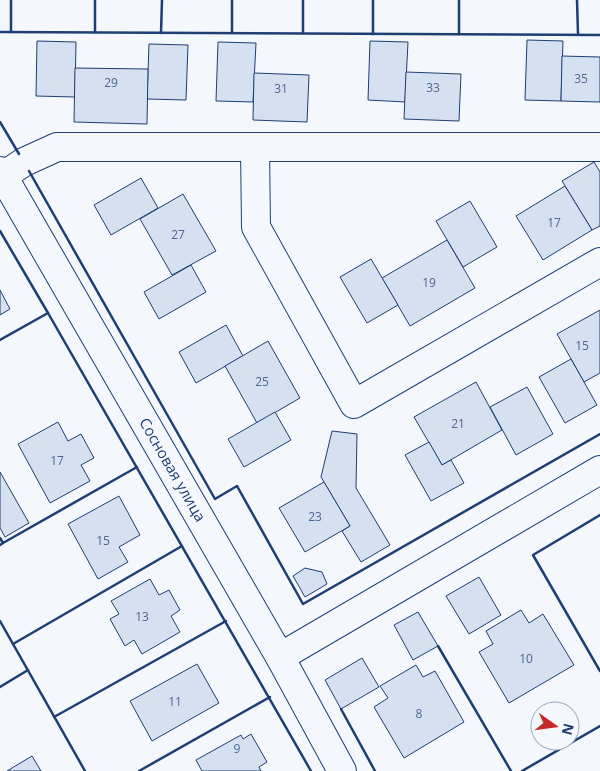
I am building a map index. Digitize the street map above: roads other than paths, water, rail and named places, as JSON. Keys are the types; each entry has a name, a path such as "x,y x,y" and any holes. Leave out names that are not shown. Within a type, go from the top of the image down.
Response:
{"street":[{"path":"1,174 57,147 600,147"},
{"path":"255,148 256,226 354,404 600,262"},
{"name":"Сосновая улица","path":"1,174 280,656 342,771"},
{"path":"280,656 600,470"}]}
